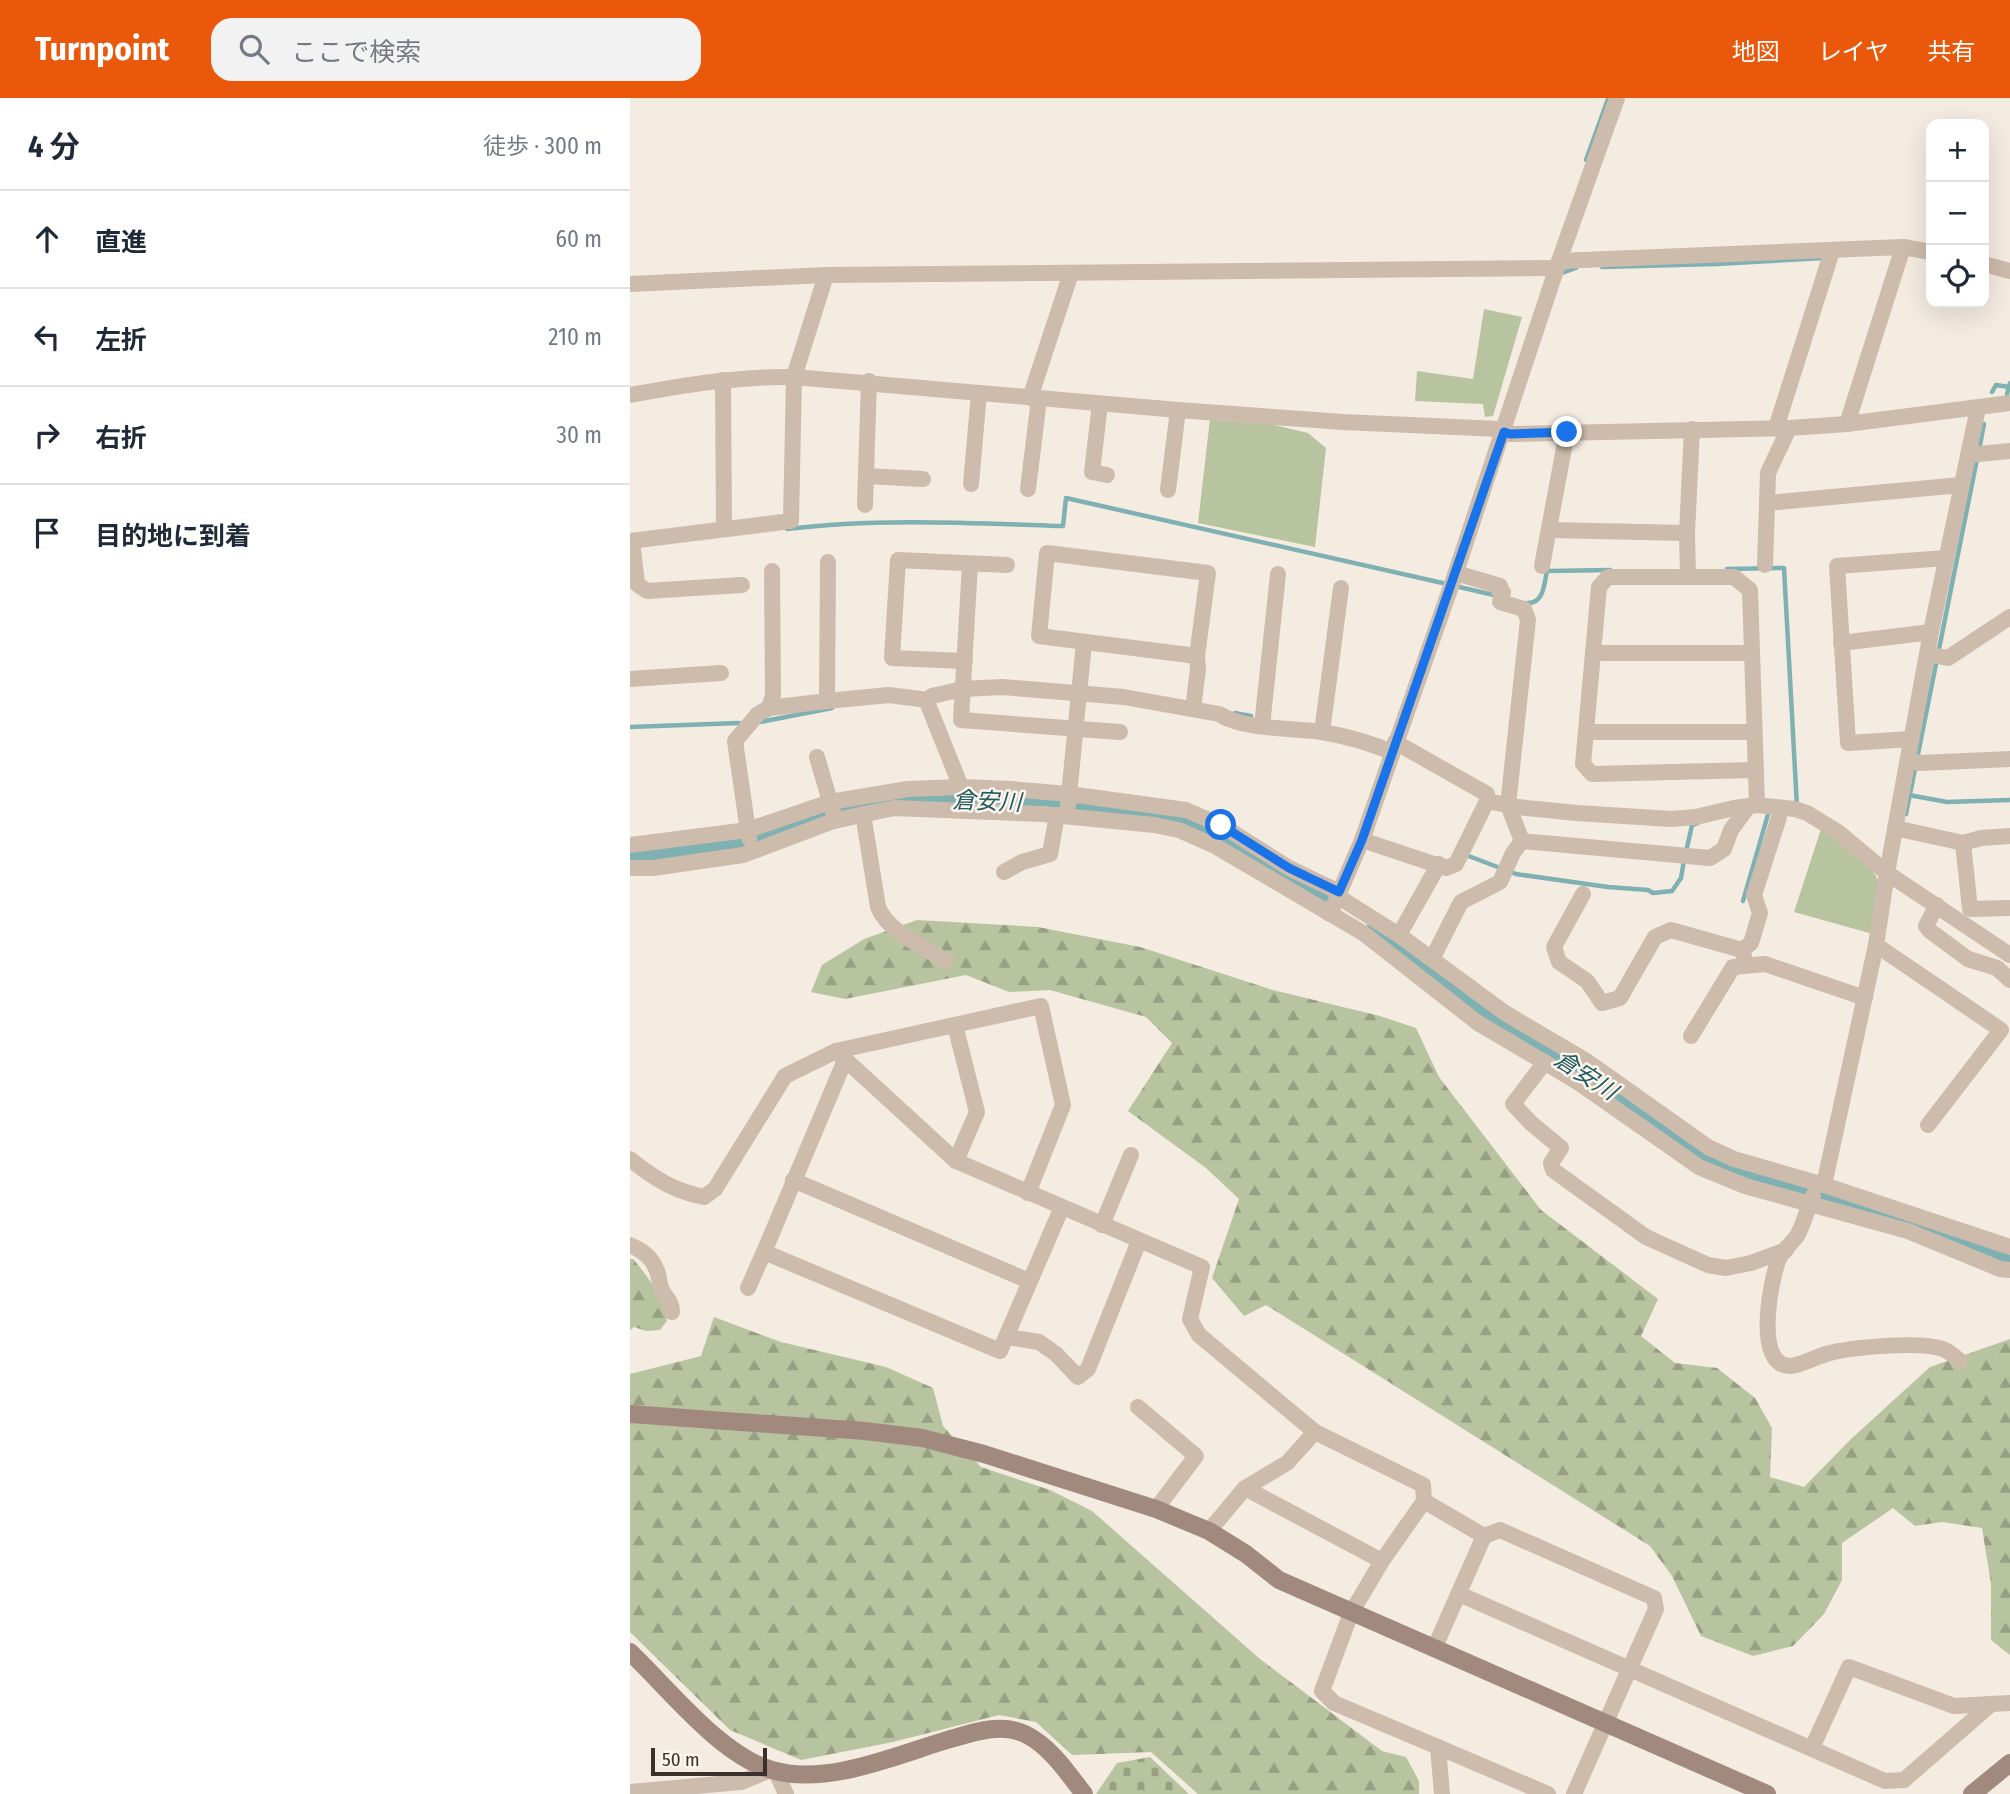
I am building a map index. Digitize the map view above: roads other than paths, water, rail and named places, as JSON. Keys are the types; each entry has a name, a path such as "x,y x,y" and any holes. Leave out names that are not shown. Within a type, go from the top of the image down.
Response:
{"street":[{"path":"1330,914 1362,840 1390,749 1504,432 1554,269 1617,98"},
{"path":"1847,424 1902,252"},
{"path":"630,284 1070,273 1554,269 1926,252"},
{"path":"1765,565 1768,473 1830,256"},
{"path":"1989,265 2010,271"},
{"path":"1028,489 1034,398 1070,273"},
{"path":"742,585 647,591 637,584 632,544 791,520 794,376 825,279"},
{"path":"630,395 754,376 794,376 1178,410 1343,422 1500,429 1510,434 1847,424 2010,402"},
{"path":"723,380 724,528"},
{"path":"865,505 869,381"},
{"path":"971,484 979,394"},
{"path":"1100,404 1092,472 1107,475"},
{"path":"1960,1362 1945,1349 1919,1345 1864,1347 1831,1353 1791,1366 1779,1363 1772,1356 1769,1344 1769,1299 1778,1259 1798,1234 1821,1185 1876,945 1887,873 1901,829 1914,762 1911,739 1934,656 1931,632 1961,485 1974,455 1978,408"},
{"path":"1168,490 1178,410"},
{"path":"1688,577 1687,533 1692,429"},
{"path":"1542,566 1567,432"},
{"path":"1974,455 2010,451"},
{"path":"866,476 923,479"},
{"path":"1767,503 1961,485"},
{"path":"1549,530 1687,533"},
{"path":"1193,709 1208,573 1047,553 1039,636 1197,656"},
{"path":"1911,739 1848,743 1837,566 1946,558"},
{"path":"965,661 892,658 898,560 1007,565"},
{"path":"827,701 828,562"},
{"path":"970,564 961,720 1120,732"},
{"path":"769,708 773,695 772,571"},
{"path":"1262,726 1278,574"},
{"path":"1522,841 1710,858 1724,849 1731,830 1749,809 1754,770 1750,590 1734,577 1608,578 1599,587 1583,764 1592,774 1754,770"},
{"path":"1453,580 1500,586 1499,591 1503,592 1500,602 1524,609 1528,620 1508,801 1522,841"},
{"path":"1323,728 1341,589"},
{"path":"1934,656 1948,658 2010,617"},
{"path":"1841,643 1931,632"},
{"path":"1004,872 1022,862 1051,854 1066,807 1084,643"},
{"path":"1593,653 1751,653"},
{"path":"630,679 721,673"},
{"path":"747,843 735,741 758,714 769,708 880,695 926,699 963,689 1002,687 1080,691 1193,709 1262,726 1323,728 1390,749 1487,794 1487,801 1456,864 1446,868 1362,840"},
{"path":"926,699 961,787"},
{"path":"1586,732 1753,732"},
{"path":"817,757 833,811"},
{"path":"1914,762 2010,760"},
{"path":"635,860 747,843 833,811 908,789 961,787 1192,835 1368,937 1478,1023 1576,1081 1699,1167 1745,1186 1908,1231 2000,1269 2010,1270"},
{"path":"1487,801 1508,801 1577,813 1671,819 1696,817 1734,808 1795,809 1818,818 1851,841 1887,873 2010,955"},
{"path":"635,860 747,843 833,811 863,814 894,808 967,810 1066,807 1186,810 1221,825 1289,868 1338,894 1399,935 1484,999 1588,1062 1708,1147 1734,1159 2010,1247"},
{"path":"863,814 878,907 882,917 901,933 946,961"},
{"path":"1691,1036 1733,967 1744,957 1751,943 1760,913 1755,895 1779,817"},
{"path":"1901,829 1962,843 1981,838 2010,836"},
{"path":"1432,959 1461,902 1500,882 1513,853 1522,841"},
{"path":"1962,843 1974,931"},
{"path":"1399,935 1439,864"},
{"path":"1583,894 1554,947 1559,962 1587,981 1602,1003 1619,999 1655,937 1671,930 1864,998"},
{"path":"1937,905 1926,926 1930,931 1968,959 1997,968 2010,980"},
{"path":"1970,909 2010,908"},
{"path":"1368,937 1377,922"},
{"path":"1876,945 2001,1030 1928,1125"},
{"path":"630,1159 653,1178 686,1194 704,1197 715,1189 785,1076 840,1055 1041,1006 1063,1105 1028,1193"},
{"path":"955,1025 976,1112 956,1161"},
{"path":"840,1055 956,1161 1202,1267 1190,1319 1199,1335 1315,1432 1423,1485 1424,1501 1382,1560 1351,1613 1322,1691 1334,1703 1548,1794"},
{"path":"748,1288 793,1180 840,1055"},
{"path":"1545,1062 1513,1104 1561,1148 1550,1163 1553,1170 1646,1237 1707,1265 1726,1268 1751,1263 1786,1250"},
{"path":"1102,1225 1131,1155"},
{"path":"793,1180 1029,1281"},
{"path":"764,1252 1000,1351 1062,1207"},
{"path":"1007,1337 1039,1342 1056,1354 1078,1377 1088,1369 1139,1241"},
{"path":"630,1245 645,1252 652,1262 658,1272 661,1287 672,1303 672,1312"},
{"path":"1138,1407 1196,1456 1156,1510"},
{"path":"630,1415 865,1431 922,1438 984,1454 1156,1510 1209,1531 1246,1554 1279,1580 1766,1794"},
{"path":"1209,1531 1245,1488 1287,1463 1315,1432"},
{"path":"1245,1488 1382,1560"},
{"path":"1424,1501 1484,1536"},
{"path":"1434,1649 1484,1536 1500,1530 1654,1598 1656,1609 1574,1794"},
{"path":"1459,1594 1885,1781 1904,1780 1989,1706"},
{"path":"630,1653 730,1748 752,1763 773,1771 807,1776 834,1773 980,1731 1006,1728 1024,1733 1043,1746 1084,1794"},
{"path":"1812,1748 1850,1667 1954,1706 2010,1703"},
{"path":"1438,1747 1441,1794"},
{"path":"1972,1794 2010,1763"},
{"path":"630,1792 741,1782 773,1771"},
{"path":"773,1771 786,1794"}],"waterway":[{"path":"1586,160 1608,99"},
{"path":"1602,267 1824,258"},
{"path":"1559,274 1576,268"},
{"path":"2007,394 2010,383"},
{"path":"1992,392 1996,385 2009,387"},
{"path":"1979,450 1984,424"},
{"path":"1906,814 1977,459"},
{"path":"787,529 890,522 1063,526 1066,498 1447,584"},
{"path":"1727,569 1784,568 1797,807"},
{"path":"1527,603 1540,597 1547,571 1610,570"},
{"path":"1455,586 1498,596"},
{"path":"760,722 832,708"},
{"path":"1235,713 1251,716"},
{"path":"630,727 739,723"},
{"path":"1909,795 1947,802 2010,800"},
{"name":"倉安川","path":"630,857 756,840 832,815 890,802 959,798 1081,806 1176,818 1226,839 1273,870 1329,901"},
{"path":"1743,901 1769,811"},
{"path":"1686,852 1692,825 1698,823"},
{"path":"1466,855 1516,874 1648,890 1653,893 1672,891 1681,878 1684,860"},
{"name":"倉安川","path":"1379,932 1493,1018 1582,1070 1697,1152 1737,1173 1805,1190"},
{"name":"倉安川","path":"1828,1198 2010,1257"}]}
